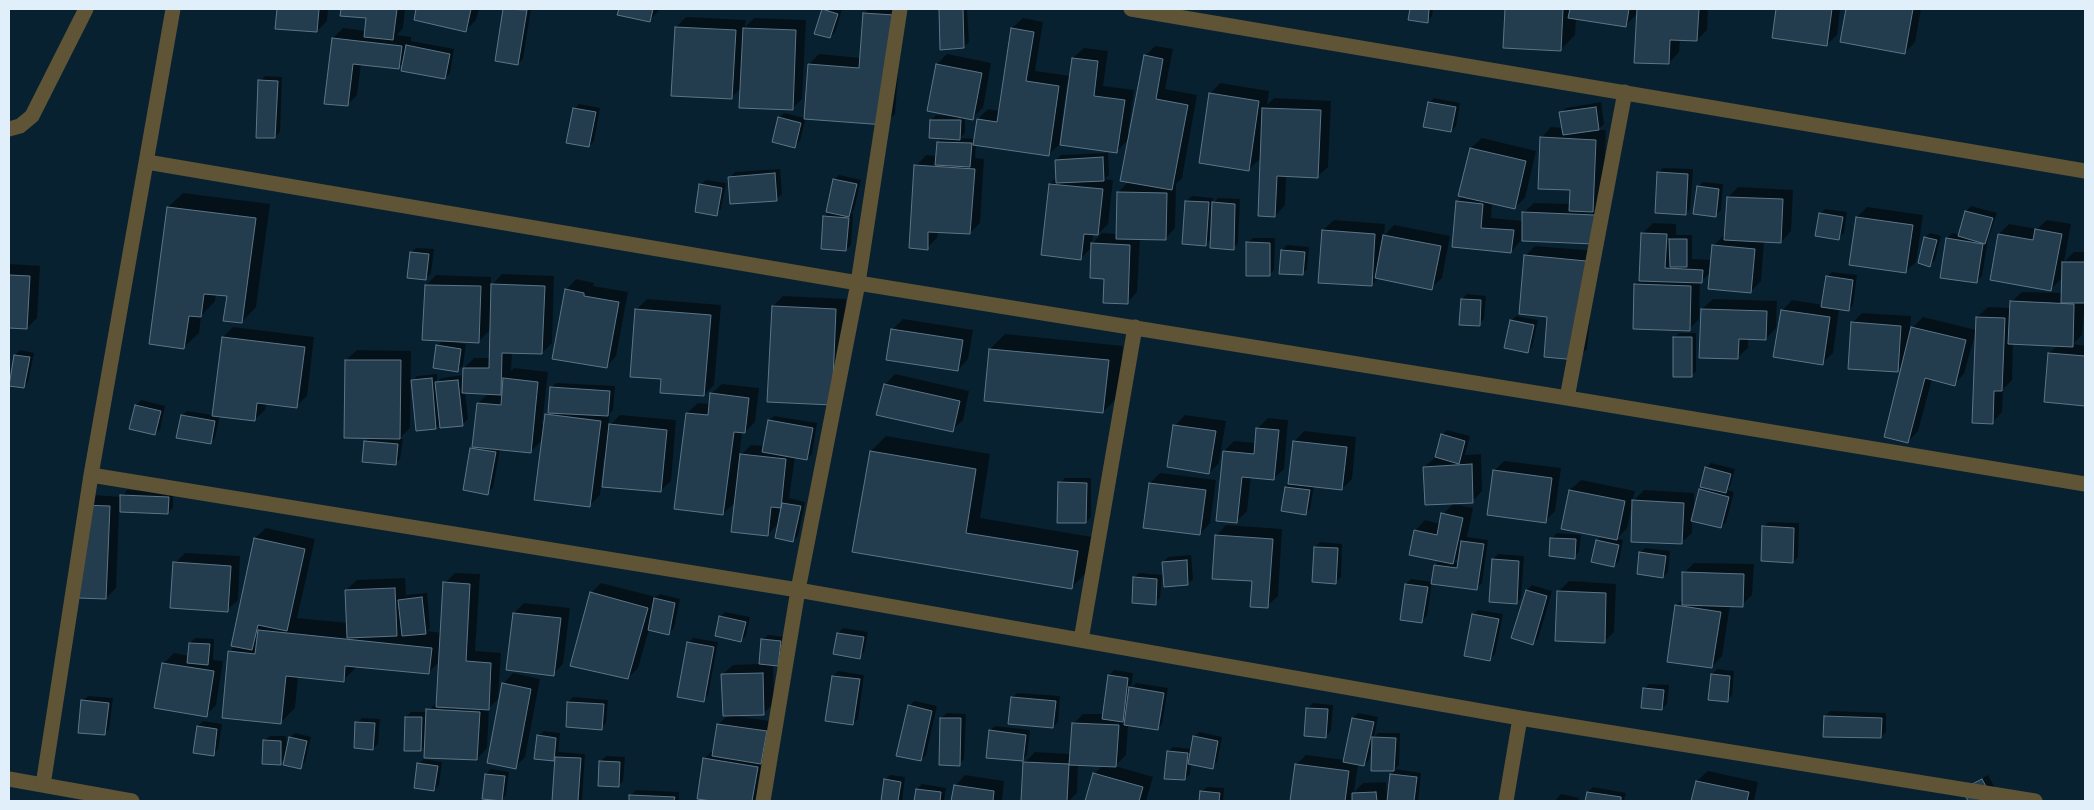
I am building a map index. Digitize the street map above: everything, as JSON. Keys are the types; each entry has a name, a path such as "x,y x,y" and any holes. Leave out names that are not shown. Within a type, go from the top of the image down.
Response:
{"street":[{"path":"9,129 20,126 32,116 86,9"},
{"path":"43,785 91,475 173,9"},
{"path":"763,801 798,590 858,283 900,9"},
{"path":"1131,9 2085,171"},
{"path":"1567,398 1625,92"},
{"path":"147,162 858,283 2085,484"},
{"path":"1081,640 1135,328"},
{"path":"91,475 798,590 1520,718 2035,801"},
{"path":"1506,801 1520,718"},
{"path":"9,779 132,801"}],"building":[{"path":"277,9 319,9 317,32 275,29"},
{"path":"341,9 397,9 393,40 364,37 366,18 340,16"},
{"path":"416,9 471,9 466,32 414,20"},
{"path":"503,9 527,10 518,65 495,61"},
{"path":"619,9 653,9 650,22 617,15"},
{"path":"822,9 838,14 830,38 814,34"},
{"path":"939,9 963,9 964,48 940,50"},
{"path":"1410,9 1429,9 1428,23 1408,20"},
{"path":"1505,9 1563,9 1561,51 1503,48"},
{"path":"1570,9 1629,9 1626,27 1568,18"},
{"path":"1637,9 1699,9 1697,41 1670,40 1669,64 1634,63"},
{"path":"1776,9 1832,9 1827,46 1772,38"},
{"path":"1846,9 1913,9 1905,54 1840,42"},
{"path":"863,13 894,15 885,125 804,119 808,64 859,68"},
{"path":"675,27 736,30 732,99 671,96"},
{"path":"743,28 796,30 793,110 739,108"},
{"path":"1011,28 1034,32 1026,81 1059,86 1049,156 973,145 977,119 997,122"},
{"path":"332,38 402,46 399,69 353,64 348,106 324,104"},
{"path":"406,45 450,54 445,79 401,71"},
{"path":"1144,55 1163,59 1156,99 1188,105 1172,190 1120,181"},
{"path":"1072,58 1098,61 1094,96 1125,100 1117,153 1060,145"},
{"path":"936,64 982,73 973,120 927,111"},
{"path":"258,80 278,81 275,138 256,138"},
{"path":"1209,93 1259,101 1249,171 1199,163"},
{"path":"1428,102 1456,107 1451,132 1423,127"},
{"path":"1596,107 1599,130 1563,135 1559,112"},
{"path":"573,108 596,112 589,147 566,143"},
{"path":"1262,108 1321,110 1318,178 1277,176 1275,217 1258,216"},
{"path":"778,117 801,123 795,148 772,142"},
{"path":"930,120 961,120 960,140 929,138"},
{"path":"1540,137 1596,140 1593,212 1569,211 1570,190 1538,189"},
{"path":"937,142 972,143 970,167 935,165"},
{"path":"1470,148 1526,161 1515,209 1458,196"},
{"path":"1103,157 1104,181 1056,183 1055,160"},
{"path":"914,165 975,169 970,234 928,232 928,250 909,248"},
{"path":"1657,172 1688,174 1686,215 1655,213"},
{"path":"775,173 777,201 730,204 728,177"},
{"path":"833,179 857,184 849,217 826,212"},
{"path":"699,184 722,188 717,216 695,212"},
{"path":"1049,184 1103,189 1098,235 1084,234 1081,260 1041,255"},
{"path":"1697,186 1719,189 1716,217 1693,214"},
{"path":"1117,192 1167,193 1166,240 1116,239"},
{"path":"1727,197 1783,199 1781,243 1724,240"},
{"path":"1185,201 1209,202 1206,246 1182,244"},
{"path":"1456,201 1483,204 1481,228 1514,230 1511,253 1452,247"},
{"path":"1212,202 1235,204 1234,250 1210,248"},
{"path":"167,207 256,218 242,323 223,321 227,296 204,294 201,317 189,316 184,349 149,344"},
{"path":"1965,211 1993,218 1985,244 1958,236"},
{"path":"1522,212 1595,215 1594,244 1522,241"},
{"path":"1819,213 1843,217 1839,240 1815,236"},
{"path":"823,216 849,218 846,251 821,249"},
{"path":"1856,217 1913,225 1906,273 1849,265"},
{"path":"2035,229 2062,234 2051,291 1990,280 1998,234 2033,240"},
{"path":"1322,230 1375,234 1372,286 1318,283"},
{"path":"1641,233 1667,234 1665,268 1703,270 1702,283 1639,281"},
{"path":"1383,235 1441,246 1432,290 1375,278"},
{"path":"1924,237 1937,240 1930,267 1918,263"},
{"path":"1946,238 1983,244 1977,283 1940,278"},
{"path":"1669,239 1687,239 1687,267 1670,267"},
{"path":"1246,242 1270,243 1270,276 1246,276"},
{"path":"1091,243 1130,245 1128,304 1103,303 1104,279 1090,278"},
{"path":"1712,245 1755,249 1751,293 1708,289"},
{"path":"1281,250 1305,252 1303,275 1279,274"},
{"path":"410,252 429,254 426,280 407,278"},
{"path":"1524,255 1586,261 1577,360 1544,357 1547,317 1519,314"},
{"path":"2062,262 2085,262 2085,303 2061,303"},
{"path":"9,275 30,276 27,329 9,328"},
{"path":"1826,276 1853,280 1849,311 1821,307"},
{"path":"491,284 545,286 542,354 502,353 501,395 462,393 463,368 489,368"},
{"path":"1634,284 1691,286 1690,331 1633,329"},
{"path":"425,285 481,286 479,343 422,340"},
{"path":"565,289 584,293 584,296 619,302 607,368 552,359"},
{"path":"1461,299 1481,300 1480,326 1459,325"},
{"path":"2010,301 2074,304 2073,347 2008,344"},
{"path":"772,306 836,309 832,405 767,402"},
{"path":"635,309 711,315 704,396 660,393 661,379 630,377"},
{"path":"1701,309 1767,311 1766,340 1739,339 1738,359 1699,358"},
{"path":"1781,310 1830,317 1823,365 1773,357"},
{"path":"1976,317 2005,318 2002,391 1994,391 1993,424 1972,423"},
{"path":"1510,320 1534,325 1528,353 1504,348"},
{"path":"1851,322 1901,326 1898,372 1848,369"},
{"path":"1911,327 1966,340 1955,386 1925,378 1908,443 1884,437"},
{"path":"891,329 963,340 958,371 886,360"},
{"path":"222,337 305,347 297,408 257,403 255,421 212,416"},
{"path":"1673,337 1692,337 1692,377 1673,377"},
{"path":"436,345 461,349 458,372 433,368"},
{"path":"989,349 1109,360 1103,413 984,401"},
{"path":"2048,353 2085,356 2085,406 2044,402"},
{"path":"14,355 30,357 24,388 9,386"},
{"path":"345,360 401,360 400,439 344,438"},
{"path":"432,378 436,429 416,431 411,380"},
{"path":"503,378 538,382 531,453 472,447 477,403 501,405"},
{"path":"458,380 463,426 440,428 435,382"},
{"path":"884,384 960,401 953,432 876,415"},
{"path":"550,387 610,391 608,416 548,413"},
{"path":"710,393 749,398 745,433 734,432 723,515 674,509 686,413 708,415"},
{"path":"135,405 161,411 155,435 129,429"},
{"path":"545,414 601,421 590,507 534,500"},
{"path":"181,415 215,421 211,444 176,438"},
{"path":"768,420 813,428 807,460 762,452"},
{"path":"609,424 667,430 661,492 602,487"},
{"path":"1173,425 1216,431 1209,474 1167,467"},
{"path":"1256,428 1279,430 1274,480 1242,477 1237,523 1216,521 1223,451 1254,454"},
{"path":"1441,434 1465,441 1459,464 1435,457"},
{"path":"364,441 398,444 396,465 362,462"},
{"path":"1293,441 1347,447 1342,490 1288,484"},
{"path":"470,448 496,452 488,495 463,490"},
{"path":"870,451 976,469 966,533 1078,551 1072,589 852,552"},
{"path":"740,454 786,459 781,508 771,507 768,536 731,532"},
{"path":"1472,464 1473,503 1425,505 1423,467"},
{"path":"1705,467 1731,474 1726,493 1700,487"},
{"path":"1493,470 1552,478 1546,523 1487,515"},
{"path":"1058,482 1087,483 1086,523 1057,523"},
{"path":"1149,483 1206,490 1200,535 1143,528"},
{"path":"1285,487 1310,490 1306,515 1281,511"},
{"path":"1699,489 1729,497 1721,528 1691,521"},
{"path":"1569,490 1625,501 1617,540 1561,529"},
{"path":"120,495 169,497 168,514 120,512"},
{"path":"1632,500 1684,503 1682,544 1631,542"},
{"path":"782,503 801,506 793,542 775,538"},
{"path":"82,505 110,506 106,599 78,598"},
{"path":"1441,513 1463,518 1453,564 1409,555 1414,530 1437,535"},
{"path":"1762,526 1794,528 1793,563 1761,561"},
{"path":"1215,535 1273,539 1268,608 1250,607 1252,581 1212,579"},
{"path":"254,538 305,549 287,631 258,625 252,650 231,646"},
{"path":"1550,538 1576,539 1575,559 1549,556"},
{"path":"1596,540 1619,545 1614,567 1591,562"},
{"path":"1461,541 1484,544 1477,590 1431,584 1434,565 1457,568"},
{"path":"1314,547 1338,548 1336,584 1312,582"},
{"path":"1639,552 1666,556 1663,578 1637,574"},
{"path":"1492,559 1519,561 1517,604 1489,602"},
{"path":"1187,560 1188,585 1164,587 1162,562"},
{"path":"173,562 231,566 228,612 170,608"},
{"path":"1682,572 1744,574 1743,607 1682,605"},
{"path":"1133,577 1157,579 1156,605 1132,603"},
{"path":"443,582 470,584 466,661 491,663 489,710 436,707"},
{"path":"1405,584 1428,587 1422,623 1400,620"},
{"path":"395,588 397,636 347,638 345,590"},
{"path":"1526,590 1547,596 1533,645 1511,638"},
{"path":"1557,591 1606,593 1605,643 1555,641"},
{"path":"590,592 648,608 628,679 570,666"},
{"path":"422,597 426,634 402,636 398,600"},
{"path":"654,598 675,603 669,635 648,630"},
{"path":"1675,605 1721,612 1712,668 1667,662"},
{"path":"513,613 561,618 554,676 506,670"},
{"path":"1472,614 1499,619 1490,661 1464,656"},
{"path":"719,616 746,622 741,642 715,636"},
{"path":"258,630 432,648 429,674 345,666 344,682 286,676 281,724 222,718 228,651 255,654"},
{"path":"837,633 864,637 860,659 833,654"},
{"path":"761,639 781,641 778,666 759,664"},
{"path":"687,642 714,647 704,702 677,697"},
{"path":"189,643 210,644 208,665 187,663"},
{"path":"162,663 214,671 207,717 154,708"},
{"path":"763,673 764,715 723,716 721,674"},
{"path":"1711,674 1730,676 1728,702 1708,700"},
{"path":"1108,675 1128,678 1123,722 1102,719"},
{"path":"832,676 860,679 853,725 825,721"},
{"path":"502,683 531,689 516,769 487,763"},
{"path":"1129,687 1164,693 1158,730 1124,725"},
{"path":"1643,688 1664,690 1662,710 1641,708"},
{"path":"1011,697 1056,701 1053,728 1008,724"},
{"path":"81,700 109,703 105,735 78,733"},
{"path":"567,702 604,704 602,730 566,727"},
{"path":"908,705 932,711 921,761 896,756"},
{"path":"1306,708 1328,709 1326,738 1304,736"},
{"path":"426,709 480,712 477,760 424,758"},
{"path":"1824,716 1882,718 1881,738 1823,737"},
{"path":"405,717 422,717 421,751 404,751"},
{"path":"940,718 961,718 960,766 939,765"},
{"path":"1352,718 1374,722 1364,766 1343,762"},
{"path":"355,722 375,723 373,750 354,748"},
{"path":"1072,723 1119,725 1116,767 1069,765"},
{"path":"717,724 767,731 761,764 712,756"},
{"path":"197,726 217,729 214,756 193,753"},
{"path":"989,730 1026,735 1023,761 986,758"},
{"path":"537,735 556,738 554,761 534,759"},
{"path":"1193,736 1218,741 1213,769 1188,764"},
{"path":"289,737 307,741 301,769 283,765"},
{"path":"1372,737 1396,738 1394,771 1371,771"},
{"path":"263,740 281,741 281,765 262,764"},
{"path":"1167,751 1188,753 1185,780 1164,779"},
{"path":"555,757 581,758 578,801 552,801"},
{"path":"703,758 758,767 752,801 697,799"},
{"path":"599,761 620,762 619,787 598,786"},
{"path":"1023,762 1069,764 1067,801 1021,801"},
{"path":"417,763 438,766 434,791 414,788"},
{"path":"1295,764 1349,771 1345,801 1290,801"},
{"path":"1093,773 1143,787 1139,801 1085,801"},
{"path":"485,774 505,776 502,801 482,799"},
{"path":"1390,774 1417,777 1414,801 1387,801"},
{"path":"884,779 901,782 898,801 881,801"},
{"path":"1982,779 1994,801 1968,801 1962,789"},
{"path":"1696,781 1749,792 1747,801 1691,801"},
{"path":"954,785 994,791 993,801 951,801"},
{"path":"916,789 941,792 940,801 914,801"},
{"path":"1200,791 1220,793 1219,801 1199,801"},
{"path":"1376,792 1377,801 1352,801 1352,793"},
{"path":"1587,792 1621,797 1621,801 1585,801"},
{"path":"629,795 675,797 674,801 629,801"}]}
